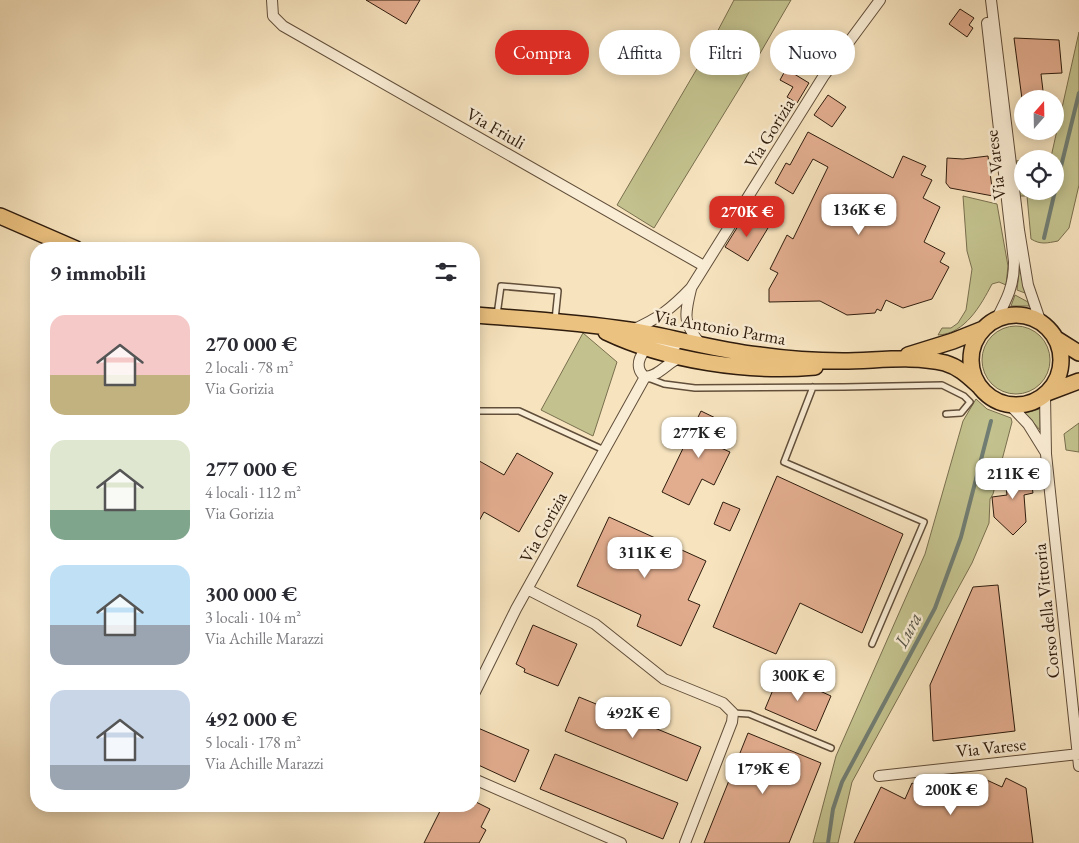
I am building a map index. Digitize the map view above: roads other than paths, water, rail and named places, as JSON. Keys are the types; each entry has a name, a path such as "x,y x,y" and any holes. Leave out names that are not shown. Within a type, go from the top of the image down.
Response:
{"main road":[{"path":"0,216 60,242"},
{"path":"1046,394 1054,384 1060,369 1060,353 1055,338 1047,327 1027,316 1019,315 1003,317 983,330 978,336 972,352 972,370 979,386 992,398 1009,404 1027,404 1079,381"},
{"name":"Via Antonio Parma","path":"480,316 591,324 759,355 842,361 894,359 946,363 962,370 979,386"},
{"name":"Via Antonio Parma","path":"591,324 646,349 752,368 790,369 818,367 842,361"},
{"name":"Via Antonio Parma","path":"894,359 983,330"},
{"path":"1055,338 1079,353"}],"street":[{"name":"Via Friuli","path":"272,0 272,16 283,26 704,266"},
{"name":"Via Gorizia","path":"631,330 652,322 667,312 691,288 823,77 880,0"},
{"name":"Via Varese","path":"984,0 1014,262 1011,290 996,320"},
{"name":"Via Varese","path":"991,0 1019,230 1028,285 1041,323"},
{"name":"Via Gorizia","path":"691,288 686,312 687,324 702,346"},
{"path":"645,378 640,372 639,366 640,356 646,349 656,344 686,347 702,346"},
{"name":"Via Gorizia","path":"480,682 527,589 645,378 654,375 672,361 683,356"},
{"name":"Corso della Vittoria","path":"1046,394 1046,454 1079,766"},
{"name":"Corso della Vittoria","path":"1009,404 1028,424 1046,454"},
{"path":"527,589 595,624 664,679 723,703 733,713 732,722 685,843"},
{"name":"Via Varese","path":"879,776 1078,754"},
{"path":"480,782 621,843"}],"lane":[{"path":"496,317 502,286 558,291 555,321"},
{"path":"645,378 664,384 694,388 942,385 964,396 970,402 961,413 946,414"},
{"path":"813,387 784,462 924,522 872,644"},
{"path":"480,411 519,411 604,450"},
{"path":"733,713 749,714 832,748"}],"waterway":[{"name":"Lura","path":"1064,154 1079,93"},
{"name":"Lura","path":"1044,238 1053,200"},
{"name":"Lura","path":"828,843 833,809 842,782 935,608 961,537 991,421"}]}
